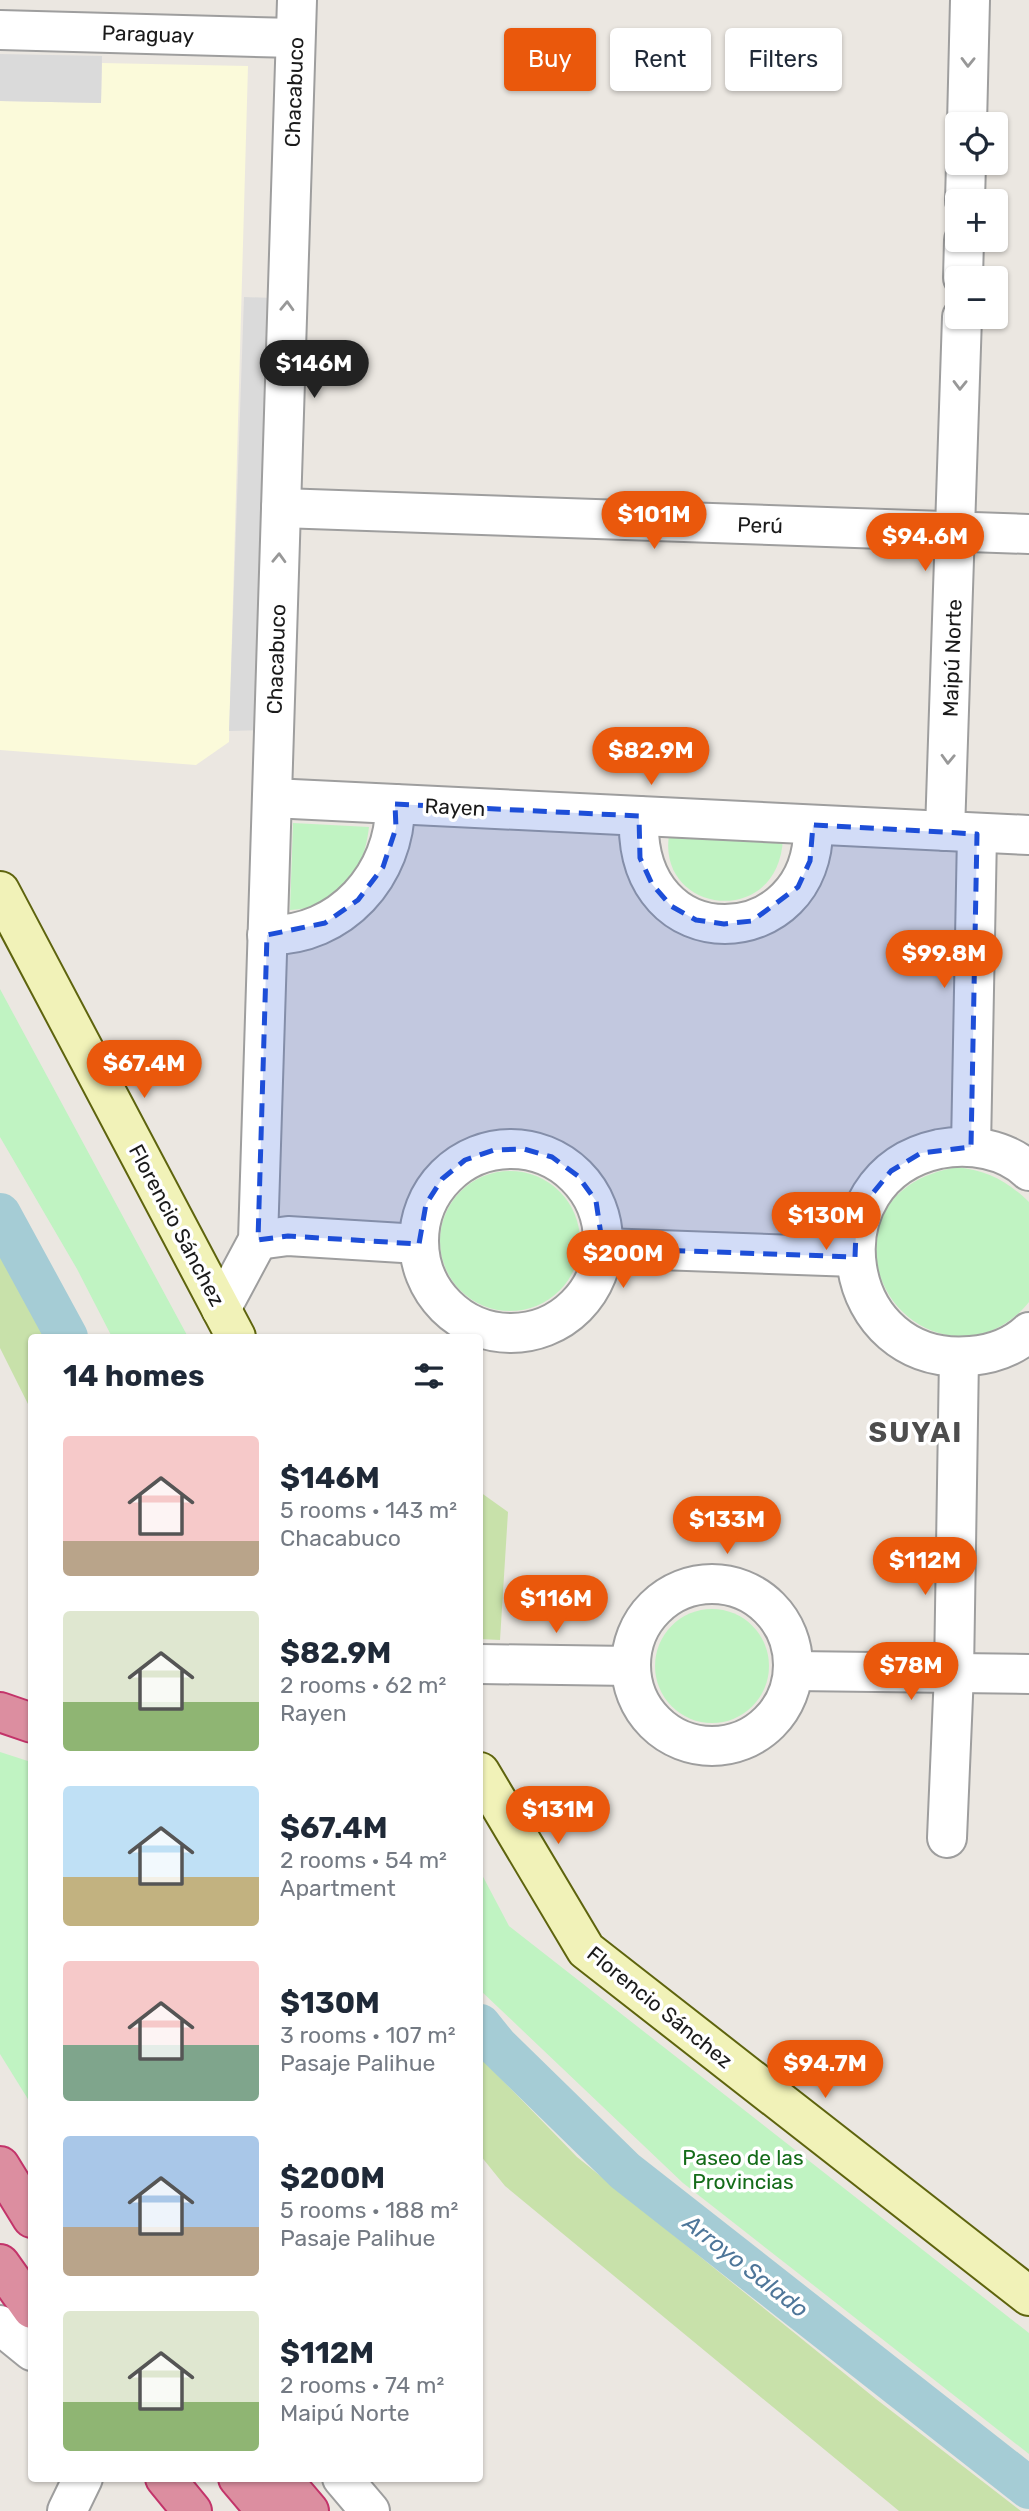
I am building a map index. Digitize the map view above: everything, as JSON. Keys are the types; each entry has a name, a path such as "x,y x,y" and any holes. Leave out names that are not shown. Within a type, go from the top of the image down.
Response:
{"highway":[{"path":"0,1712 28,1722"},
{"path":"0,2159 28,2181"},
{"path":"0,2166 28,2212"},
{"path":"0,2263 28,2303"},
{"path":"168,2482 192,2511"},
{"path":"241,2482 266,2511"},
{"path":"284,2482 309,2511"}],"street":[{"name":"Chacabuco","path":"229,1323 258,1240 297,0"},
{"path":"967,112 970,0"},
{"name":"Paraguay","path":"0,30 295,38"},
{"name":"Maipú Norte","path":"962,329 957,532 961,833 971,1147"},
{"name":"Perú","path":"281,508 1029,534"},
{"name":"Rayen","path":"272,797 1029,835"},
{"path":"267,935 286,935 325,923 358,900 383,867 396,828 396,804"},
{"path":"639,816 640,858 652,884 671,906 696,920 724,924 752,920 778,907 798,887 810,861 813,825"},
{"name":"Florencio Sánchez","path":"0,891 229,1323"},
{"path":"1029,1171 1021,1164 989,1149 955,1146 921,1153 891,1171 868,1199 856,1232 855,1257 855,1267 866,1301 888,1330 918,1349 959,1357 988,1354 1020,1341 1029,1332"},
{"path":"524,1149 552,1157 578,1176 596,1201 604,1232 602,1263 589,1292 568,1315 541,1329 510,1334 479,1328 453,1313 433,1291 421,1263 419,1244 418,1234 426,1204 442,1179 465,1160 494,1150 524,1149"},
{"path":"258,1240 288,1236 419,1244"},
{"path":"603,1248 855,1257"},
{"path":"947,1838 954,1673 959,1357"},
{"path":"710,1584 736,1587 760,1599 779,1617 790,1640 794,1671 790,1693 776,1717 755,1735 729,1745 702,1747 676,1738 653,1722 638,1699 631,1666 633,1645 644,1621 661,1601 684,1588 710,1584"},
{"path":"483,1664 631,1666"},
{"path":"794,1671 1029,1674"},
{"name":"Florencio Sánchez","path":"483,1777 586,1950 1029,2296"},
{"path":"0,2325 28,2347"},
{"path":"67,2511 81,2482"},
{"path":"345,2482 370,2511"}],"highlighted area":[{"path":"395,804 639,816 640,858 652,884 671,906 696,920 724,924 752,921 798,887 810,861 813,825 977,834 971,1147 921,1153 891,1171 868,1199 856,1232 855,1257 603,1248 596,1201 578,1176 552,1157 524,1149 494,1150 465,1160 442,1179 426,1204 419,1244 288,1236 258,1240 267,935 325,923 358,900 383,867 396,828"}],"shaded area":[{"path":"0,54 102,56 101,103 0,101"},
{"path":"102,63 248,66 229,742 196,765 0,750 0,101 101,103"},
{"path":"244,297 272,298 260,730 229,731"}],"green space":[{"path":"293,823 369,827 362,859 346,885 323,903 290,910"},
{"path":"669,835 783,838 776,868 762,887 742,898 720,901 699,895 681,882 670,862"},
{"path":"0,989 186,1334 110,1334 77,1269 0,1137"},
{"path":"957,1167 996,1178 1029,1202 1029,1302 1003,1325 970,1336 941,1334 916,1322 896,1305 882,1282 876,1257 877,1231 888,1207 914,1182"},
{"path":"510,1171 537,1177 559,1192 574,1214 580,1241 574,1268 559,1290 537,1305 510,1311 483,1305 461,1290 446,1268 440,1241 446,1214 461,1192 483,1177"},
{"path":"0,1252 46,1334 28,1334 28,1404 0,1348"},
{"path":"483,1494 508,1512 500,1640 483,1639"},
{"path":"712,1609 734,1613 753,1625 765,1644 769,1666 765,1688 753,1707 734,1719 712,1723 690,1719 671,1707 659,1688 655,1666 659,1644 671,1625 690,1613"},
{"path":"0,1752 28,1761 28,2099 0,2054"},
{"name":"Paseo de las Provincias","path":"483,1877 509,1926 1029,2333 1029,2454 683,2183 483,1993"},
{"path":"483,2060 577,2157 876,2399 1021,2511 899,2511 505,2186 483,2159"}],"waterway":[{"name":"Arroyo Salado","path":"0,1214 65,1334"},
{"name":"Arroyo Salado","path":"483,2029 497,2046 625,2171 1029,2488"}],"district":[{"name":"SUYAI","path":"916,1432"}]}
